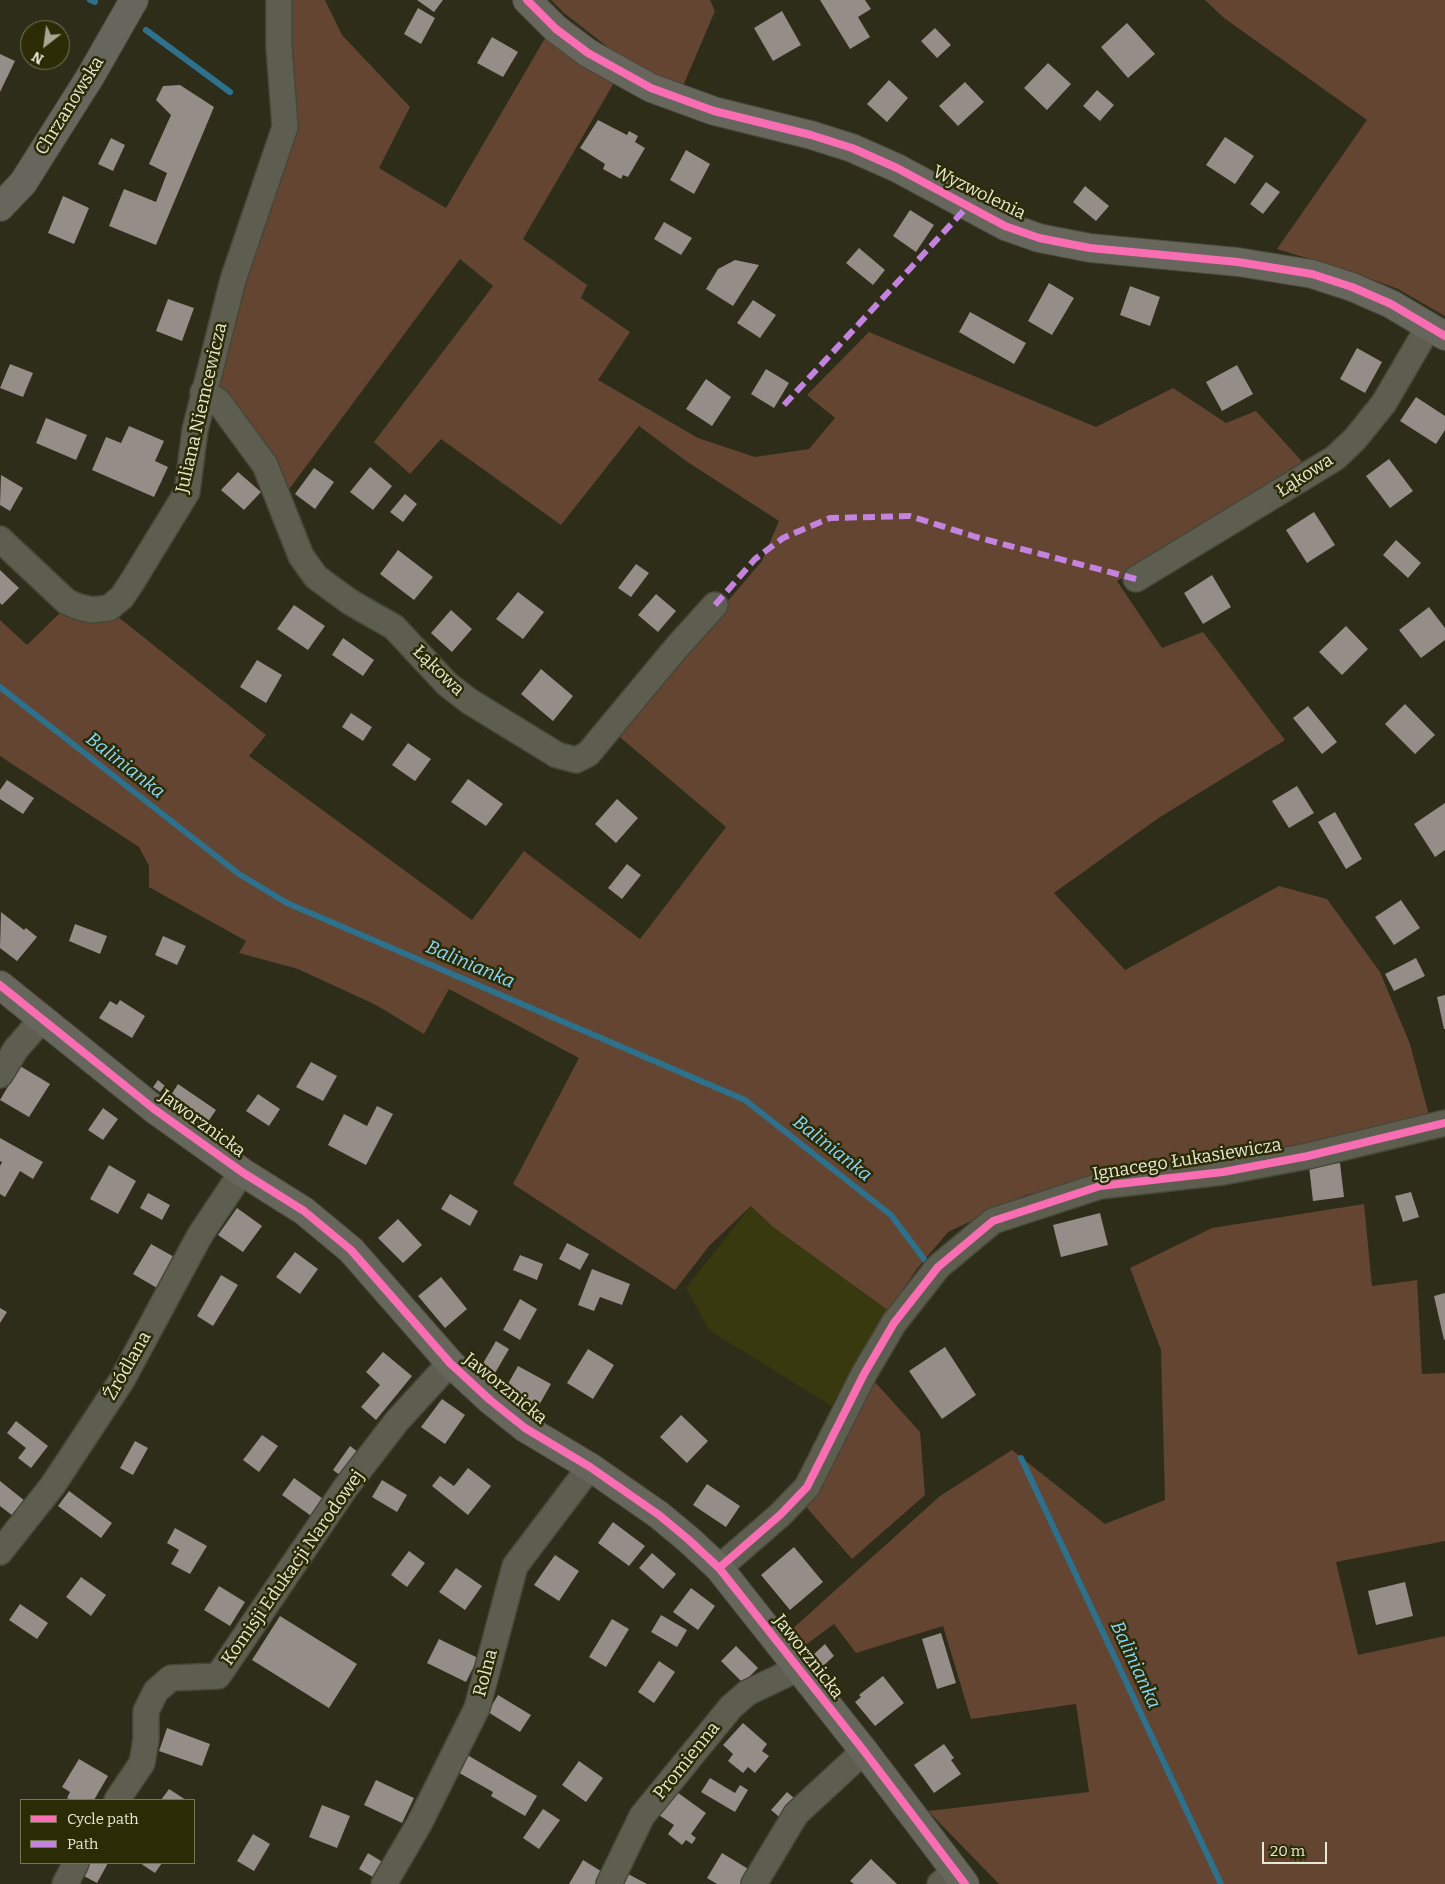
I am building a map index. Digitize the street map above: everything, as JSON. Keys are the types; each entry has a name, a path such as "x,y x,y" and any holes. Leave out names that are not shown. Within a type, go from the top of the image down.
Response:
{"street":[{"name":"Chrzanowska","path":"0,207 23,183 90,77 134,0"},
{"name":"Juliana Niemcewicza","path":"0,539 67,602 79,608 92,610 109,608 122,596 132,582 187,492 195,430 203,392 232,280 269,180 285,127 279,46 279,0"},
{"name":"Wyzwolenia","path":"527,0 556,29 588,53 651,88 714,111 811,135 852,148 897,168 1006,226 1039,238 1090,248 1238,262 1312,274 1367,294 1437,331"},
{"name":"Łąkowa","path":"1136,578 1335,458 1355,439 1384,403 1437,331"},
{"name":"Łąkowa","path":"203,392 218,402 265,465 301,556 316,577 350,602 394,627 447,684 469,701 557,755 576,760 588,754 676,647 715,605"},
{"name":"Jaworznicka","path":"0,985 154,1109 242,1172 304,1210 351,1250 450,1363 490,1400 525,1428 590,1467 659,1515 719,1568 797,1669 864,1751 953,1880"},
{"path":"0,1076 16,1049 43,1018"},
{"name":"Ignacego Łukasiewicza","path":"719,1568 780,1515 807,1487 864,1374 894,1323 934,1272 993,1221 1100,1186 1223,1172 1308,1156 1445,1123"},
{"name":"Źródlana","path":"0,1552 53,1485 122,1380 200,1235 242,1172"},
{"name":"Komisji Edukacji Narodowej","path":"118,1799 142,1763 146,1739 146,1711 156,1691 171,1678 218,1676 346,1487 398,1421 450,1363"},
{"name":"Rolna","path":"384,1884 419,1824 477,1708 515,1566 590,1467"},
{"name":"Promienna","path":"609,1884 642,1816 731,1707 747,1693 797,1669"},
{"path":"754,1884 796,1814 864,1751"},
{"path":"65,1884 75,1864"}],"shaded area":[{"path":"284,0 325,0 342,35 410,107 379,168 446,208 548,33 615,81 523,239 587,285 581,298 630,332 598,380 698,438 755,457 809,449 835,418 807,395 869,332 1096,427 1173,388 1226,423 1256,411 1309,469 1117,581 1162,648 1203,632 1285,740 1157,819 1054,893 1125,970 1279,886 1327,899 1380,972 1410,1044 1430,1119 1306,1146 1147,1167 1026,1195 948,1232 916,1270 889,1311 773,1227 751,1206 709,1246 675,1290 513,1184 579,1058 449,989 424,1034 376,1005 298,969 239,953 246,941 149,887 149,866 139,847 0,756 0,620 27,645 66,607 112,612 266,735 249,756 472,920 524,851 640,939 726,827 615,733 762,561 779,521 686,461 639,426 561,525 441,439 410,474 374,442 493,286 460,259 287,492 228,395 213,377 279,179"},
{"path":"551,0 710,0 715,11 683,86 627,62 564,13"},
{"path":"1205,0 1445,0 1445,316 1398,289 1352,272 1277,249 1367,120 1224,18"},
{"path":"1364,1204 1372,1286 1417,1280 1422,1374 1445,1373 1445,1541 1336,1562 1358,1655 1445,1636 1445,1884 999,1884 928,1811 1089,1792 1076,1704 971,1719 943,1626 856,1653 834,1624 803,1647 789,1632 940,1496 1012,1450 1105,1524 1165,1500 1161,1350 1130,1268 1212,1228"},
{"path":"751,1206 773,1227 889,1311 831,1406 709,1330 686,1288"},
{"path":"875,1382 920,1432 925,1495 852,1559 807,1508"}],"building":[{"path":"417,0 443,0 434,12"},
{"path":"820,0 865,0 871,9 858,17 870,37 850,49"},
{"path":"418,8 435,18 421,44 404,34"},
{"path":"782,11 801,45 773,61 754,28"},
{"path":"1127,23 1155,54 1128,78 1101,47"},
{"path":"935,28 951,45 937,58 921,41"},
{"path":"492,37 518,52 503,77 477,63"},
{"path":"0,54 15,61 0,92"},
{"path":"1048,63 1071,84 1047,110 1024,88"},
{"path":"889,80 908,98 887,122 867,104"},
{"path":"965,82 984,102 958,126 939,106"},
{"path":"180,85 214,107 156,245 109,226 124,189 156,202 167,173 149,164 171,115 156,100 163,86"},
{"path":"1097,90 1114,105 1100,121 1083,106"},
{"path":"598,120 627,135 629,131 638,136 635,142 645,148 628,177 623,175 621,179 603,169 605,164 580,148"},
{"path":"1225,137 1254,156 1235,184 1206,165"},
{"path":"111,138 125,145 113,171 98,164"},
{"path":"686,150 710,164 694,194 670,180"},
{"path":"1266,182 1280,192 1263,214 1250,204"},
{"path":"1085,186 1109,206 1096,221 1073,202"},
{"path":"63,196 89,208 74,244 48,233"},
{"path":"910,210 934,225 916,252 893,236"},
{"path":"664,222 692,238 681,255 654,239"},
{"path":"859,248 885,270 873,285 846,263"},
{"path":"735,260 759,265 733,306 706,289 718,269"},
{"path":"1049,283 1074,298 1052,335 1028,321"},
{"path":"1130,286 1160,297 1150,326 1120,315"},
{"path":"168,299 194,308 182,341 156,331"},
{"path":"753,300 776,315 760,338 737,323"},
{"path":"970,312 1026,343 1014,364 959,332"},
{"path":"1357,348 1382,362 1365,393 1340,379"},
{"path":"10,364 33,373 23,397 0,388"},
{"path":"1237,365 1253,394 1222,411 1206,382"},
{"path":"766,369 789,383 774,408 751,394"},
{"path":"706,379 731,397 712,426 686,409"},
{"path":"1416,397 1445,416 1445,430 1436,444 1400,421"},
{"path":"46,418 87,435 76,460 36,443"},
{"path":"129,426 164,441 155,461 168,467 154,497 92,470 106,437 121,443"},
{"path":"1389,459 1413,491 1390,508 1366,476"},
{"path":"370,467 392,486 373,510 350,492"},
{"path":"314,468 334,482 315,509 295,494"},
{"path":"238,472 261,492 244,510 221,490"},
{"path":"1,475 23,488 10,511 0,505"},
{"path":"405,494 417,504 403,522 390,512"},
{"path":"1314,512 1335,545 1307,563 1286,530"},
{"path":"1396,540 1421,563 1408,578 1383,555"},
{"path":"398,550 433,577 414,600 380,574"},
{"path":"636,564 649,573 631,597 618,588"},
{"path":"0,570 19,588 2,605 0,603"},
{"path":"1212,575 1231,607 1203,624 1184,593"},
{"path":"518,592 544,612 523,639 496,619"},
{"path":"656,594 676,611 658,632 638,615"},
{"path":"294,605 325,626 308,650 277,629"},
{"path":"1429,607 1445,628 1445,640 1421,658 1399,630"},
{"path":"451,610 472,629 452,652 431,633"},
{"path":"1346,626 1368,649 1342,675 1319,652"},
{"path":"343,638 374,660 363,676 332,655"},
{"path":"257,660 282,675 266,703 240,687"},
{"path":"541,669 573,696 553,721 521,694"},
{"path":"1405,704 1435,735 1415,754 1385,724"},
{"path":"1308,706 1337,742 1322,754 1293,718"},
{"path":"351,713 372,727 363,741 342,727"},
{"path":"408,743 431,759 415,781 392,765"},
{"path":"468,779 503,804 486,826 451,802"},
{"path":"7,780 34,798 23,814 0,799 0,790"},
{"path":"1297,786 1314,813 1289,828 1272,801"},
{"path":"617,799 638,818 616,843 595,824"},
{"path":"1445,803 1445,850 1435,857 1414,824"},
{"path":"1335,812 1362,859 1346,869 1318,822"},
{"path":"627,864 641,875 622,899 608,888"},
{"path":"1401,900 1420,928 1394,945 1375,917"},
{"path":"1,912 24,930 26,928 37,937 17,961 0,948"},
{"path":"75,924 107,936 100,954 69,941"},
{"path":"163,936 186,946 177,965 155,955"},
{"path":"1416,958 1425,976 1394,991 1385,974"},
{"path":"1445,995 1445,1029 1444,1029 1437,997"},
{"path":"120,1000 145,1016 132,1038 99,1018 110,1001 117,1005"},
{"path":"311,1062 337,1076 323,1101 296,1087"},
{"path":"20,1066 50,1084 29,1117 0,1100"},
{"path":"158,1080 165,1086 160,1092 153,1087"},
{"path":"178,1084 216,1110 205,1126 168,1100"},
{"path":"258,1094 280,1109 269,1126 246,1111"},
{"path":"377,1106 393,1114 366,1165 328,1145 344,1114 367,1126"},
{"path":"103,1108 118,1119 103,1140 88,1130"},
{"path":"0,1138 43,1162 33,1179 20,1171 5,1197 0,1194 0,1166 2,1162 0,1161"},
{"path":"1340,1163 1344,1197 1313,1201 1309,1166"},
{"path":"109,1165 136,1181 118,1214 90,1199"},
{"path":"1411,1192 1419,1217 1403,1222 1395,1196"},
{"path":"148,1193 170,1205 162,1220 140,1208"},
{"path":"450,1194 478,1211 470,1226 441,1209"},
{"path":"237,1208 262,1226 243,1252 218,1235"},
{"path":"1100,1213 1108,1245 1061,1257 1053,1225"},
{"path":"398,1219 422,1245 403,1263 378,1238"},
{"path":"567,1243 589,1254 580,1270 559,1259"},
{"path":"151,1244 176,1258 157,1288 133,1274"},
{"path":"295,1252 318,1269 300,1294 276,1277"},
{"path":"520,1255 543,1264 537,1280 513,1270"},
{"path":"592,1269 630,1284 622,1305 600,1297 594,1311 578,1305"},
{"path":"221,1275 238,1285 213,1326 197,1316"},
{"path":"441,1277 467,1309 445,1328 418,1296"},
{"path":"1445,1293 1445,1339 1444,1340 1434,1296"},
{"path":"520,1299 537,1309 520,1340 503,1330"},
{"path":"0,1308 7,1312 0,1323"},
{"path":"496,1341 509,1349 495,1373 482,1365"},
{"path":"945,1347 976,1395 942,1419 909,1371"},
{"path":"588,1349 614,1365 593,1399 567,1383"},
{"path":"383,1352 412,1376 376,1420 361,1407 380,1385 366,1372"},
{"path":"518,1366 551,1384 538,1407 505,1389"},
{"path":"442,1399 465,1415 445,1444 421,1427"},
{"path":"681,1415 708,1441 687,1463 660,1437"},
{"path":"16,1421 48,1446 31,1468 18,1458 26,1448 7,1433"},
{"path":"262,1435 278,1446 259,1472 243,1460"},
{"path":"135,1441 148,1448 133,1475 120,1468"},
{"path":"350,1446 362,1455 345,1479 333,1470"},
{"path":"468,1468 491,1486 468,1515 432,1486 440,1476 454,1486"},
{"path":"294,1478 326,1501 314,1518 282,1495"},
{"path":"382,1480 407,1495 397,1512 372,1497"},
{"path":"0,1481 25,1501 13,1516 0,1506"},
{"path":"707,1484 740,1506 726,1527 693,1505"},
{"path":"69,1491 112,1523 101,1538 58,1506"},
{"path":"613,1522 645,1546 629,1566 598,1543"},
{"path":"175,1528 207,1546 190,1574 171,1564 179,1550 167,1543"},
{"path":"794,1547 823,1582 790,1610 761,1575"},
{"path":"409,1551 425,1563 407,1587 391,1575"},
{"path":"652,1553 676,1574 663,1589 639,1568"},
{"path":"555,1555 579,1571 559,1601 534,1585"},
{"path":"456,1568 482,1586 465,1610 439,1592"},
{"path":"81,1577 106,1595 91,1616 66,1597"},
{"path":"1405,1582 1413,1616 1376,1625 1368,1591"},
{"path":"219,1586 245,1602 230,1626 204,1610"},
{"path":"691,1588 715,1606 698,1630 673,1612"},
{"path":"20,1604 48,1623 37,1639 9,1620"},
{"path":"661,1615 687,1630 677,1647 651,1632"},
{"path":"280,1616 357,1664 329,1708 252,1660"},
{"path":"612,1619 629,1629 606,1667 589,1657"},
{"path":"941,1633 956,1683 937,1689 922,1639"},
{"path":"439,1639 478,1658 466,1682 427,1663"},
{"path":"825,1644 834,1656 823,1666 813,1655"},
{"path":"736,1646 758,1668 743,1683 721,1661"},
{"path":"659,1661 675,1672 654,1703 638,1692"},
{"path":"883,1676 904,1703 875,1726 855,1702 861,1697 859,1695"},
{"path":"498,1695 531,1715 520,1732 488,1712"},
{"path":"743,1723 767,1744 762,1751 769,1756 755,1773 748,1767 743,1773 728,1761 733,1754 723,1745"},
{"path":"167,1728 210,1744 202,1766 159,1751"},
{"path":"944,1744 954,1758 951,1760 961,1774 934,1793 914,1765"},
{"path":"464,1753 537,1796 525,1816 491,1796 493,1792 454,1770"},
{"path":"79,1759 108,1776 95,1799 69,1799 67,1798 70,1792 62,1787"},
{"path":"579,1761 603,1778 586,1802 562,1785"},
{"path":"710,1778 735,1793 740,1785 748,1790 735,1812 701,1792"},
{"path":"376,1780 414,1798 402,1823 364,1805"},
{"path":"169,1789 184,1799 162,1799"},
{"path":"674,1790 706,1813 691,1834 696,1838 692,1844 686,1840 682,1845 668,1834 674,1825 659,1815 663,1810 660,1809"},
{"path":"787,1792 800,1803 784,1821 771,1810"},
{"path":"322,1805 350,1816 337,1848 309,1837"},
{"path":"543,1809 560,1820 539,1849 523,1838"},
{"path":"253,1834 270,1844 254,1871 237,1861"},
{"path":"368,1853 389,1866 380,1881 359,1869"},
{"path":"722,1853 750,1870 742,1884 717,1884 707,1878"},
{"path":"871,1859 897,1884 854,1884 850,1881"},
{"path":"583,1860 604,1873 598,1884 569,1884"},
{"path":"85,1864 107,1864 97,1883 80,1874"},
{"path":"142,1864 161,1864 155,1873"},
{"path":"628,1874 647,1884 623,1884"}],"waterway":[{"path":"90,0 95,2"},
{"path":"146,30 230,92"},
{"name":"Balinianka","path":"0,687 239,874 287,903 745,1100 891,1215 927,1263"},
{"name":"Balinianka","path":"1021,1458 1221,1884"}],"marked path":[{"path":"784,405 967,207"},
{"path":"715,605 755,559 783,538 830,518 910,516 976,537 1136,579"}],"cycle path":[{"path":"527,0 556,29 588,53 651,88 714,111 811,135 852,148 897,168 1005,226 1039,238 1090,248 1238,262 1312,274 1352,287 1391,304 1445,336"},
{"path":"0,985 154,1109 242,1172 304,1211 351,1250 450,1363 490,1400 525,1428 590,1467 659,1515 689,1540 719,1568 864,1751 965,1884"},
{"path":"719,1568 780,1515 807,1487 864,1374 894,1323 938,1267 993,1221 1100,1186 1223,1172 1308,1156 1445,1123"}]}
